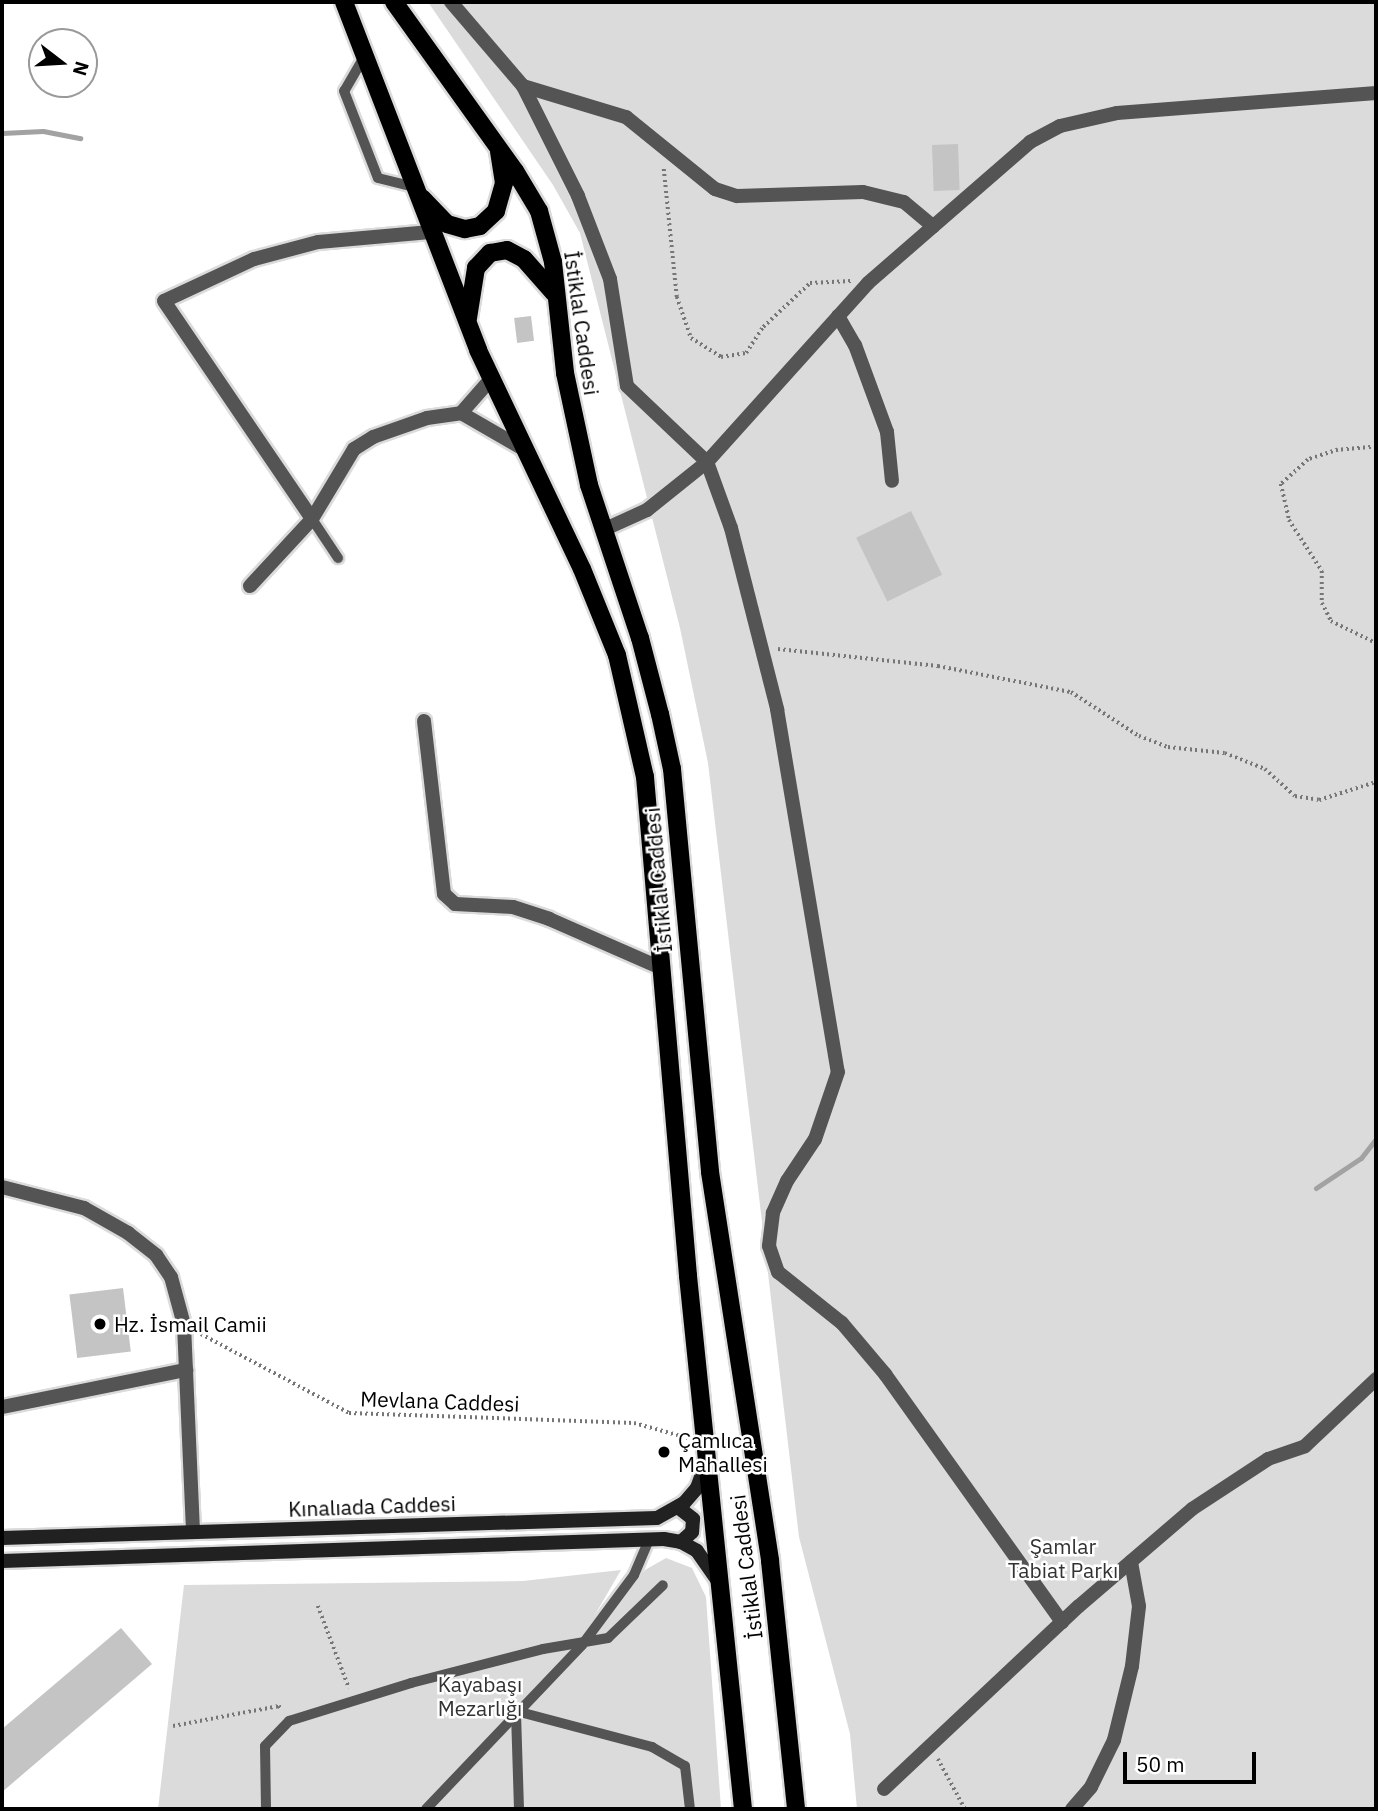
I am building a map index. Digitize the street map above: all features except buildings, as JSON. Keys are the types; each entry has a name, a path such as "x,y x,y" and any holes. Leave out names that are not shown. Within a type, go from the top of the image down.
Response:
{"main road":[{"name":"İstiklal Caddesi","path":"344,2 468,326 617,655 645,777 659,967 743,1809"},
{"name":"İstiklal Caddesi","path":"394,2 539,211 553,262 578,436 603,530 640,638 672,769 710,1172 770,1561 796,1809"},
{"path":"413,187 447,224 465,229 480,226 496,211 504,183 499,150"},
{"path":"468,326 469,295 476,268 490,253 507,250 524,259 556,296"},
{"path":"708,1455 697,1488 679,1508 693,1519 692,1532 681,1542 697,1552 720,1585"},
{"name":"Kınalıada Caddesi","path":"2,1538 657,1518 679,1508"},
{"name":"Kınalıada Caddesi","path":"2,1561 649,1539 681,1542"}],"street":[{"path":"451,2 523,86 578,196 610,279 627,386 707,462 731,527 778,709 838,1072 815,1139 787,1181 773,1213 769,1246 778,1272 842,1323 885,1374 1062,1622"},
{"path":"523,86 626,117 715,189 726,193 863,192 904,202 933,226"},
{"path":"603,530 647,510 707,462 868,283 1030,142 1060,126 1117,113 1376,93"},
{"path":"312,519 164,301 254,259 305,245 430,232"},
{"path":"838,316 855,345 887,432 892,481"},
{"path":"250,586 312,519 354,449 373,437 416,422 461,413 491,379"},
{"path":"461,413 525,450"},
{"path":"424,721 444,894 455,904 513,907 549,919 659,967"},
{"path":"5,1189 50,1196 84,1208 128,1233 156,1255 171,1277 184,1325 193,1532"},
{"path":"2,1406 186,1370"},
{"path":"884,1789 1062,1622 1192,1509 1268,1459 1305,1446 1376,1379"},
{"path":"1072,1809 1091,1787 1114,1740 1132,1666 1139,1606 1131,1562"}],"lane":[{"path":"364,57 344,91 378,178 413,187"},
{"path":"312,519 338,558"},
{"path":"426,1809 582,1645 634,1575 649,1539"},
{"path":"266,1809 265,1746 289,1721 353,1699 543,1649 582,1645 608,1638 663,1585"},
{"path":"516,1712 519,1809"},
{"path":"516,1712 663,1753 685,1766 690,1809"}],"path":[{"path":"661,143 677,297 691,338 721,357 746,354 763,327 810,283 830,279 868,283"},
{"path":"1376,447 1338,450 1308,460 1281,484 1289,520 1322,571 1322,603 1331,621 1376,643"},
{"path":"762,647 938,666 1071,692 1139,736 1168,747 1225,753 1265,769 1295,796 1319,800 1376,782"},
{"name":"Mevlana Caddesi","path":"184,1325 349,1413 634,1423 684,1435 708,1455"},
{"path":"318,1606 353,1699"},
{"path":"173,1726 279,1706 289,1721"},
{"path":"930,1746 965,1809"}],"green space":[{"name":"Şamlar Tabiat Parkı","path":"428,2 1376,2 1376,1809 857,1809 850,1734 799,1537 708,763 680,628 580,233 553,185"},
{"name":"Kayabaşı Mezarlığı","path":"666,1558 692,1568 706,1597 721,1809 158,1809 184,1585 523,1581 621,1570 582,1637 599,1634 645,1570"}],"waterway":[{"path":"2,133 43,131 80,138"},
{"path":"1316,1188 1361,1158 1376,1139"}],"place":[{"name":"Hz. İsmail Camii","path":"100,1324"},
{"name":"Çamlıca Mahallesi","path":"664,1452"}]}
